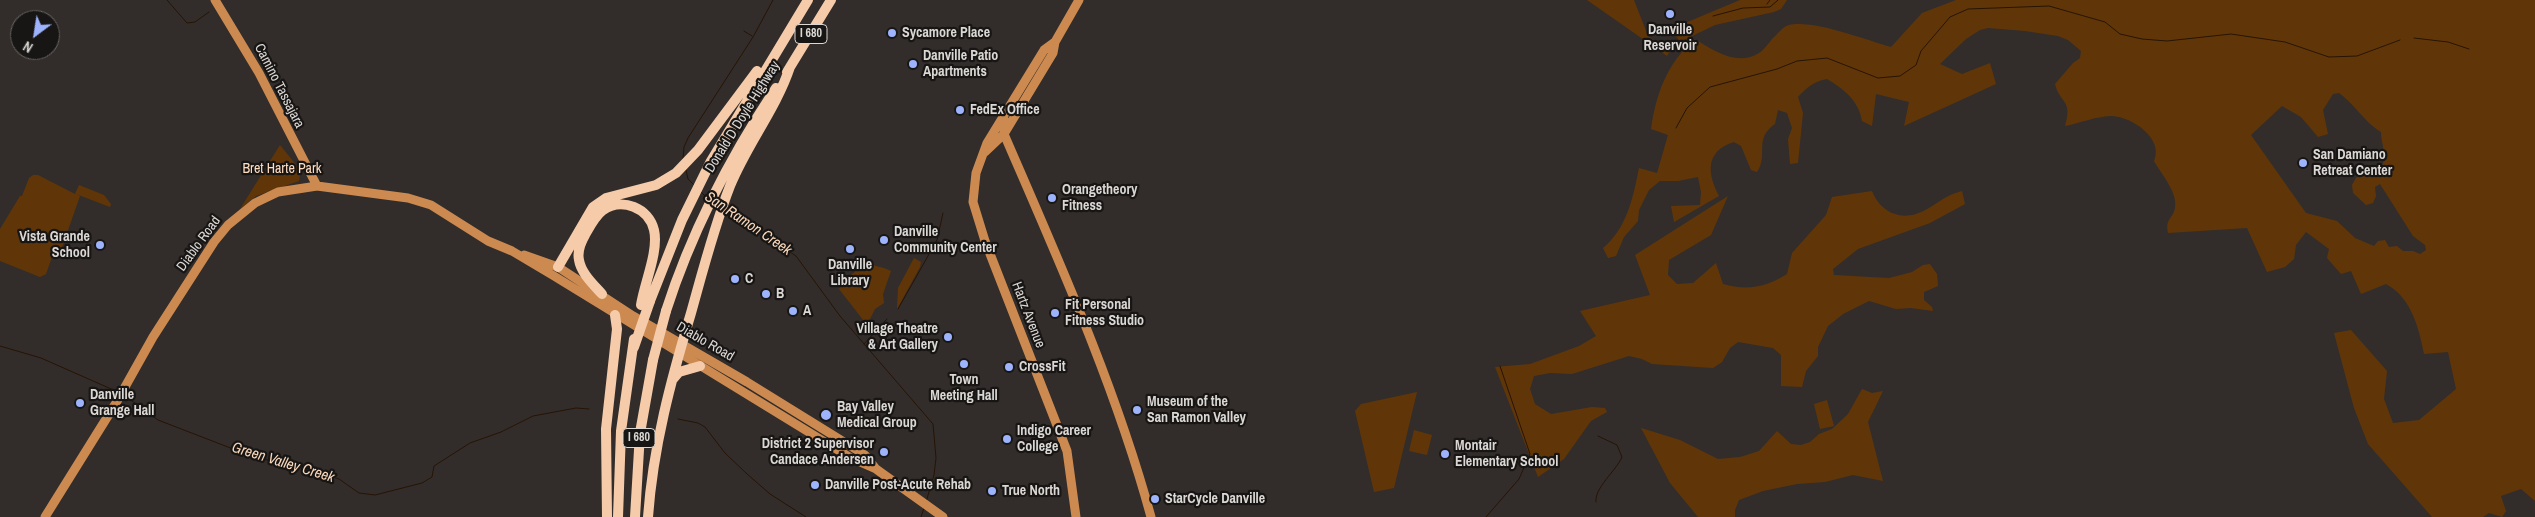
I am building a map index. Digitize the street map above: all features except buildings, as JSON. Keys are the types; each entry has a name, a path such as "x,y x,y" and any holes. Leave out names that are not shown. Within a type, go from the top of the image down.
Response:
{"highway":[{"name":"Donald D Doyle Highway","path":"618,517 622,431 634,343 645,303 711,161 772,56 808,0"},
{"name":"Donald D Doyle Highway","path":"635,517 640,433 653,360 666,310 697,226 720,178 743,138 831,0"},
{"path":"556,272 587,216 599,203 615,196 646,190 665,180 685,164 698,150 746,85 772,56"},
{"path":"648,517 656,453 672,380 715,229 730,185 784,86 790,67"},
{"path":"602,294 580,267 578,260 580,245 595,219 604,210 617,204 631,206 648,218 654,231 654,247 645,303"},
{"path":"607,517 606,429 617,329 615,315"},
{"path":"672,380 679,372 700,366"}],"street":[{"name":"Camino Tassajara","path":"215,0 259,73 317,186"},
{"path":"984,152 1004,134 1052,54 1055,42 1079,0"},
{"name":"Hartz Avenue","path":"1055,42 1044,50 987,143 974,184 973,202 976,218 1067,451 1076,517"},
{"path":"1004,116 1004,134 1114,400 1131,446 1152,517"},
{"name":"Diablo Road","path":"45,517 116,403 153,337 221,233 255,203 278,192 317,186 408,198 431,205 488,241 602,294 680,348 700,366 851,458 876,469 940,514"},
{"name":"Diablo Road","path":"556,272 615,315 680,348 865,455 876,469"}],"green space":[{"path":"1587,0 1634,0 1648,36 1670,51 1667,56"},
{"path":"1740,0 1787,0 1781,9 1774,12 1715,25 1686,39 1679,40 1675,35 1677,28 1685,23"},
{"path":"1956,0 2535,0 2535,501 2521,489 2501,496 2506,511 2502,517 2489,513 2483,517 2432,517 2368,444 2354,408 2334,333 2351,330 2387,371 2384,399 2393,423 2419,420 2456,389 2448,352 2424,354 2416,324 2408,305 2402,297 2386,284 2361,294 2351,271 2341,274 2327,258 2329,249 2306,232 2296,245 2294,259 2285,267 2267,272 2247,228 2168,233 2168,221 2175,208 2174,196 2154,161 2155,145 2151,137 2137,125 2120,117 2106,116 2065,126 2067,106 2055,84 2073,63 2080,58 2081,51 2068,40 2058,36 1988,28 1980,30 1966,39 1940,64 1962,74 1990,63 1996,84 1904,126 1909,102 1876,94 1872,126 1862,121 1858,107 1850,96 1839,87 1827,79 1814,83 1798,97 1803,113 1798,163 1790,164 1788,139 1792,128 1787,113 1778,110 1775,124 1765,135 1762,159 1757,172 1751,170 1741,146 1734,142 1725,146 1713,157 1711,164 1712,179 1719,196 1674,222 1671,206 1700,205 1701,192 1698,177 1678,181 1660,181 1649,190 1639,210 1638,221 1624,237 1616,256 1608,258 1603,248 1618,231 1628,212 1639,168 1657,173 1668,135 1651,129 1656,104 1670,69 1685,48 1695,39 1717,52 1734,58 1751,57 1761,52 1785,27 1799,24 1825,27 1891,47 1922,13","holes":["2339,93 2369,123 2381,132 2384,154 2383,164 2380,168 2356,178 2352,185 2353,193 2366,205 2373,203 2376,196 2375,187 2380,184 2413,236 2425,245 2426,250 2420,254 2413,251 2403,251 2397,246 2389,247 2385,240 2378,241 2374,246 2355,238 2337,221 2306,213 2251,135 2282,106 2301,117 2318,137 2328,134 2323,110 2333,94"]},
{"name":"Bret Harte Park","path":"280,145 301,171 299,181 256,196 240,209"},
{"path":"33,175 38,175 75,194 79,185 104,195 111,204 110,207 76,194 80,196 59,256 53,254 46,274 40,277 0,261 0,229 20,196 22,196 29,178"},
{"path":"1872,191 1879,203 1889,212 1909,215 1916,214 1949,195 1962,191 1965,204 1930,223 1858,249 1833,269 1834,275 1889,278 1912,272 1923,265 1930,264 1937,274 1938,286 1924,292 1924,300 1932,307 1933,311 1911,308 1896,309 1869,301 1843,314 1828,326 1818,347 1818,356 1806,371 1802,387 1781,386 1781,355 1773,348 1738,342 1730,348 1722,362 1713,368 1652,364 1629,356 1572,374 1550,373 1534,376 1530,389 1535,404 1551,414 1592,407 1605,408 1607,412 1591,421 1564,459 1538,477 1495,367 1530,364 1579,346 1596,336 1580,311 1650,295 1635,255 1728,196 1711,235 1669,260 1668,275 1677,284 1693,283 1716,263 1723,284 1749,287 1772,282 1787,274 1792,253 1826,215 1832,197"},
{"path":"914,258 921,262 920,267 897,309 898,288"},
{"path":"866,264 891,271 883,294 884,303 875,309 867,325 839,289 848,277"},
{"path":"1862,389 1872,393 1883,391 1868,422 1883,481 1853,475 1825,482 1797,484 1763,491 1739,500 1735,510 1735,517 1698,517 1670,483 1641,428 1680,440 1718,459 1740,457 1759,451 1777,431 1791,444 1801,445 1810,442 1819,434 1832,429 1848,414"},
{"path":"1417,392 1394,488 1374,492 1355,411 1361,404"},
{"path":"1827,400 1834,426 1820,429 1814,404"},
{"path":"1414,430 1432,435 1427,455 1409,451"}],"waterway":[{"path":"167,0 187,23 195,22 209,12"},
{"name":"San Ramon Creek","path":"683,159 684,147 688,138 753,37 773,0"},
{"path":"1767,4 1770,0"},
{"path":"1713,16 1743,8 1770,7 1778,0"},
{"path":"1676,128 1687,108 1710,87 1777,69 1797,61 1827,58 1878,78 1900,76 1916,65 1921,51 1950,17 1968,9 2049,6 2105,22 2120,34 2142,39 2167,41 2231,34 2285,42 2329,57 2357,56 2400,40"},
{"path":"744,31 752,36"},
{"path":"2414,38 2448,42 2469,49"},
{"name":"San Ramon Creek","path":"686,170 688,179 695,186"},
{"name":"San Ramon Creek","path":"701,192 707,198"},
{"name":"San Ramon Creek","path":"726,209 796,256 840,316 933,424 936,458 934,475 926,502"},
{"path":"898,309 937,240 943,213"},
{"path":"864,344 887,319"},
{"name":"Green Valley Creek","path":"0,346 41,358 118,392"},
{"path":"1486,517 1519,479 1530,454 1500,366"},
{"name":"Green Valley Creek","path":"124,395 158,420 259,459 288,462 339,479 359,493 375,495 422,483 432,477 434,466 470,443 501,432 533,416 576,408 589,409"},
{"name":"Green Valley Creek","path":"678,419 698,423 705,427 725,453 746,473 770,494 806,517"},
{"path":"1596,502 1598,491 1622,457 1617,445 1598,436"},
{"name":"San Ramon Creek","path":"921,517 924,508"}],"place":[{"name":"Danville Reservoir","path":"1670,14"},
{"name":"Sycamore Place","path":"892,33"},
{"name":"Danville Patio Apartments","path":"913,64"},
{"name":"FedEx Office","path":"960,110"},
{"name":"San Damiano Retreat Center","path":"2303,163"},
{"name":"Orangetheory Fitness","path":"1052,198"},
{"name":"Danville Community Center","path":"884,240"},
{"name":"Vista Grande School","path":"100,245"},
{"name":"Danville Library","path":"850,249"},
{"name":"C","path":"735,279"},
{"name":"B","path":"766,294"},
{"name":"A","path":"793,311"},
{"name":"Fit Personal Fitness Studio","path":"1055,313"},
{"name":"Village Theatre & Art Gallery","path":"948,337"},
{"name":"Town Meeting Hall","path":"964,364"},
{"name":"CrossFit","path":"1009,367"},
{"name":"Danville Grange Hall","path":"80,403"},
{"name":"Museum of the San Ramon Valley","path":"1137,410"},
{"name":"Bay Valley Medical Group","path":"826,415"},
{"name":"Indigo Career College","path":"1007,439"},
{"name":"District 2 Supervisor Candace Andersen","path":"884,452"},
{"name":"Montair Elementary School","path":"1445,454"},
{"name":"Danville Post-Acute Rehab","path":"815,485"},
{"name":"True North","path":"992,491"},
{"name":"StarCycle Danville","path":"1155,499"}]}
